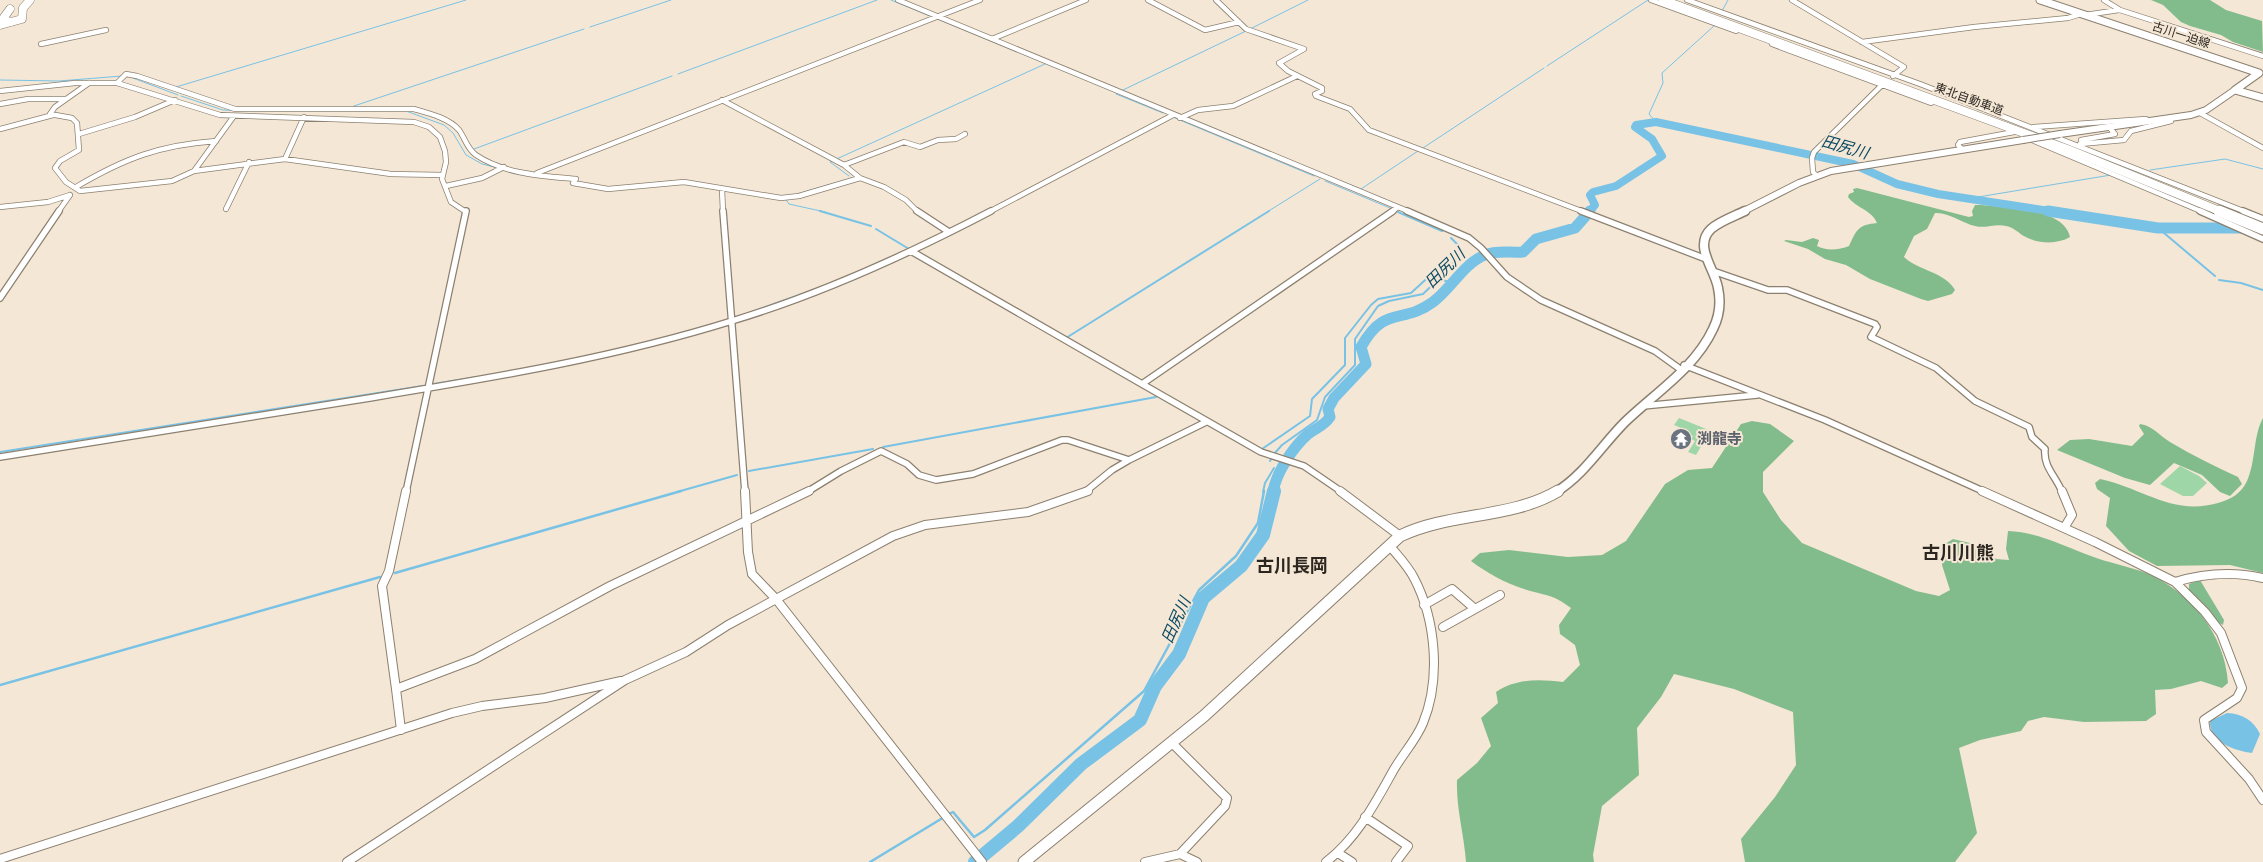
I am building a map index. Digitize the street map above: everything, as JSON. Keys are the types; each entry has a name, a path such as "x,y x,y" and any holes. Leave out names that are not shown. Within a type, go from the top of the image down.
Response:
{"highway":[{"path":"0,25 19,21 22,17 23,8 30,0"},
{"name":"東北自動車道","path":"1663,0 2070,150 2244,221 2263,231"},
{"name":"東北自動車道","path":"1673,0 2084,150 2260,221"},
{"path":"12,4 2,20 5,22 18,20 22,17"},
{"path":"0,13 12,4"},
{"path":"0,18 12,4"}],"main road":[{"name":"古川一迫線","path":"2040,0 2261,71"},
{"name":"古川一迫線","path":"2235,90 2261,71"},
{"path":"2235,90 2263,98"}],"street":[{"path":"898,0 1471,238 1506,276 1531,295 1546,303 1655,351 1682,367 1825,420 2064,528 2175,582 2205,612 2221,633 2242,688 2237,698 2204,720 2203,726 2206,732 2249,779 2263,800"},
{"path":"537,174 980,0"},
{"path":"992,39 1086,0"},
{"path":"1148,0 1202,29 1239,22"},
{"path":"1216,0 1247,29 1304,49 1279,63 1286,70 1322,88 1322,90 1315,94 1316,96 1350,109 1368,130 1706,259"},
{"path":"1650,0 2014,132 2212,214 2263,239"},
{"path":"1687,0 1894,75 2078,145 2229,206 2260,221"},
{"path":"1792,0 1904,67 1894,75"},
{"path":"2104,0 2120,10 2263,56"},
{"path":"1862,42 2068,18 2108,10 2120,10"},
{"path":"40,44 106,30"},
{"path":"122,69 126,74 154,80 186,94 222,106 422,111 452,125 459,131 470,150 494,164 537,174 576,179 573,183 598,188 621,188 676,182 775,198 790,198 860,178"},
{"path":"117,83 126,74"},
{"path":"1180,118 1198,110 1233,106 1298,76"},
{"path":"54,116 50,114 53,110 89,83"},
{"path":"0,91 89,83 117,83 212,113 234,116 382,118 416,121 430,126 435,131 445,150 445,167 442,175 448,199 457,208 466,211 389,571 382,586 401,730"},
{"path":"1816,175 1813,172 1812,155 1883,84"},
{"path":"1024,862 1233,690 1400,536 1418,526 1434,521 1502,511 1528,504 1548,496 1566,485 1710,337 1720,309 1713,271 1706,259 1703,248 1704,240 1712,228 1816,175 1858,165 2200,113 2235,90"},
{"path":"79,134 136,117 186,94"},
{"path":"0,104 28,99 66,99"},
{"path":"723,101 844,165 860,178 906,200 918,212 949,232"},
{"path":"246,116 255,108"},
{"path":"382,118 394,109"},
{"path":"2200,113 2263,148"},
{"path":"0,457 428,389 582,362 669,340 828,287 911,251 1173,115"},
{"path":"0,130 54,116 75,120 79,134 79,150 60,161 55,168 66,182 78,189 172,181 194,171 249,162 285,159 391,174 442,175"},
{"path":"194,171 234,116"},
{"path":"285,159 304,118"},
{"path":"2033,128 2144,119 2157,121"},
{"path":"2078,145 2124,140 2128,138 2131,131 2170,121 2168,119"},
{"path":"2070,142 2115,134 2109,127"},
{"path":"1962,149 1958,144 1960,142 2014,132"},
{"path":"844,165 904,142 920,147 938,140 956,139 965,134"},
{"path":"0,298 70,195 78,189 103,172 145,154 178,144 216,141"},
{"path":"226,209 249,162"},
{"path":"446,186 482,178 504,167"},
{"path":"722,189 730,321 748,552 752,574 776,598 982,862"},
{"path":"0,208 48,202 70,195"},
{"path":"1142,384 1397,208"},
{"path":"2248,232 2263,231"},
{"path":"911,251 1206,422 1262,452 1294,463 1328,482 1400,536"},
{"path":"1713,271 1768,290 1787,290 1875,324 1876,327 1871,336 1936,368 1975,401 2029,427 2032,437 2045,449 2044,459 2046,465 2059,484 2072,515 2064,528"},
{"path":"1642,406 1757,395"},
{"path":"346,862 625,680 686,652 776,598 901,533 925,525 1037,509 1088,491 1112,470 1129,460 1206,422"},
{"path":"396,689 475,658 610,586 799,497 841,471 881,451 907,464 919,475 936,480 973,474 1062,440 1068,440 1129,460"},
{"path":"1326,862 1348,842 1422,724 1433,681 1431,634 1424,605 1416,581 1389,545"},
{"path":"2175,582 2211,572 2238,573 2263,578"},
{"path":"1424,605 1452,589 1475,609"},
{"path":"1443,627 1500,594"},
{"path":"0,859 452,713 482,706 546,698 625,680"},
{"path":"1145,862 1180,854 1225,806 1227,798 1171,742"},
{"path":"1365,817 1408,846 1396,862"},
{"path":"1338,853 1352,862"},
{"path":"1180,854 1197,862"}],"green space":[{"path":"2151,0 2210,0 2226,10 2262,21 2263,52 2233,42 2221,35 2181,22 2163,5"},
{"path":"1857,188 1969,217 1973,216 1972,211 1975,205 2033,211 2057,220 2065,227 2070,237 2053,242 2040,242 2002,225 1975,226 1945,214 1935,213 1927,229 1914,236 1904,257 1917,266 1945,279 1955,290 1952,294 1928,301 1870,279 1846,265 1825,259 1808,249 1784,241 1802,242 1813,238 1819,240 1817,246 1824,249 1837,249 1849,246 1859,229 1866,225 1877,223 1868,212 1848,197 1849,194 1854,192 1853,189"},
{"path":"1679,418 1721,435 1713,447 1703,443 1696,455 1688,452 1695,441 1691,439 1693,436 1674,425"},
{"path":"2263,418 2263,573 2230,565 2157,566 2129,551 2106,526 2110,498 2097,489 2095,483 2100,479 2158,499 2186,506 2218,503 2235,495 2245,486 2250,473"},
{"path":"1752,421 1770,424 1794,441 1763,472 1763,492 1781,520 1802,543 1916,591 1939,596 1950,590 1942,565 1942,546 1953,539 1974,544 1996,559 2009,560 2006,549 2008,531 2030,534 2050,540 2146,573 2177,591 2202,616 2212,631 2220,648 2228,683 2222,688 2201,681 2171,689 2155,690 2156,714 2146,721 2084,722 2044,717 2028,721 2021,731 1980,740 1959,748 1977,833 1955,862 1745,862 1741,839 1775,797 1796,765 1793,712 1734,689 1674,674 1661,697 1637,728 1639,775 1602,806 1593,855 1594,862 1466,862 1457,780 1477,763 1491,746 1481,718 1498,703 1496,692 1504,687 1520,682 1546,680 1563,682 1580,665 1575,645 1560,634 1559,625 1571,608 1553,597 1503,581 1471,561 1480,553 1509,550 1568,557 1602,555 1626,541 1665,484 1688,470 1712,468 1741,424"},
{"path":"2140,424 2153,429 2170,442 2212,465 2238,477 2242,484 2230,496 2220,492 2202,475 2174,463 2150,485 2125,478 2057,450 2070,440 2089,439 2132,446 2144,434 2139,426"},
{"path":"2180,466 2199,476 2207,483 2193,496 2183,496 2160,484"},
{"path":"2200,580 2224,620 2223,625 2217,622 2189,591 2189,584"}],"water":[{"path":"2227,713 2238,715 2251,721 2257,729 2260,734 2252,753 2231,748 2218,740 2214,735 2210,721"}],"waterway":[{"path":"176,87 466,0"},
{"path":"590,27 671,0"},
{"path":"678,74 877,0"},
{"path":"891,0 930,16"},
{"path":"1250,29 1308,0"},
{"path":"1547,66 1648,0"},
{"path":"1722,11 1728,0"},
{"path":"940,20 1117,93"},
{"path":"1656,122 1649,114 1663,83 1662,73 1715,25"},
{"path":"351,107 584,29"},
{"path":"1123,90 1246,31"},
{"path":"849,176 830,162 1045,64"},
{"path":"1423,148 1544,68"},
{"path":"0,80 59,81 122,76"},
{"path":"474,149 672,76"},
{"path":"133,78 178,95"},
{"path":"1116,94 1163,113"},
{"path":"181,96 223,110 249,111"},
{"path":"254,111 311,111"},
{"path":"406,111 444,125 453,133 466,155 482,164 499,168"},
{"path":"1175,118 1314,176"},
{"name":"田尻川","path":"1589,212 1595,205 1590,195 1593,192 1616,186 1662,156 1652,139 1635,127 1636,125 1656,122 1853,164 1897,184 1938,194 2056,212"},
{"path":"1325,175 1361,189 1418,151"},
{"path":"2150,170 2225,159 2263,169"},
{"path":"1978,197 2111,175"},
{"path":"797,194 852,178"},
{"path":"1267,212 1320,179"},
{"path":"651,183 684,180"},
{"path":"1325,181 1390,208"},
{"path":"786,200 789,204 825,212"},
{"path":"820,211 871,226"},
{"path":"1066,338 1269,211"},
{"name":"田尻川","path":"1273,492 1281,469 1291,453 1302,439 1328,420 1330,417 1328,409 1334,398 1366,364 1361,347 1378,325 1394,317 1422,309 1433,302 1477,259 1494,253 1523,252 1536,239 1575,228 1590,211"},
{"name":"田尻川","path":"2048,211 2158,228 2261,228"},
{"path":"1398,212 1442,231"},
{"path":"876,229 909,249"},
{"path":"2164,233 2215,276"},
{"path":"1447,271 1459,255 1458,245 1451,238"},
{"path":"1262,449 1310,416 1312,399 1345,365 1345,338 1371,305 1378,299 1411,293 1435,271"},
{"path":"1274,454 1282,445 1317,420 1325,397 1355,365 1355,339 1378,306 1389,301 1423,294 1447,271"},
{"path":"1447,271 1441,279 1453,284"},
{"path":"2219,280 2241,283 2263,290"},
{"path":"749,313 808,292"},
{"path":"434,384 477,377"},
{"path":"0,452 423,386"},
{"path":"883,447 1156,397"},
{"path":"749,471 873,449"},
{"path":"1263,492 1265,483 1274,468"},
{"path":"677,492 737,475"},
{"path":"395,573 681,491"},
{"path":"949,814 953,812 974,837 985,830 1144,691 1199,590 1236,556 1258,523 1264,491"},
{"name":"田尻川","path":"975,862 1018,826 1081,764 1140,720 1155,686 1179,654 1203,598 1241,566 1263,535 1274,491"},
{"path":"0,685 380,577"},
{"path":"870,862 941,819"}],"place":[{"name":"渕龍寺","path":"1681,439"}],"district":[{"name":"古川川熊","path":"1958,553"},
{"name":"古川長岡","path":"1292,566"}]}
